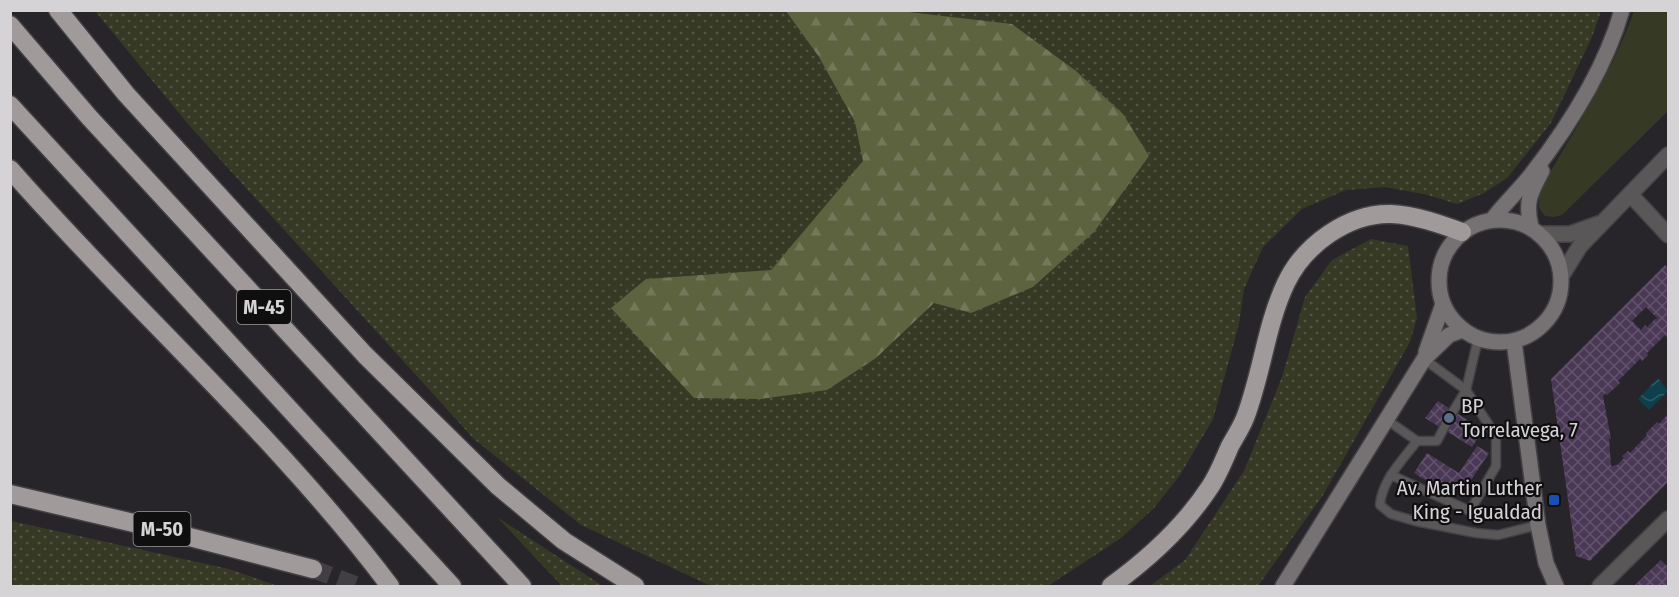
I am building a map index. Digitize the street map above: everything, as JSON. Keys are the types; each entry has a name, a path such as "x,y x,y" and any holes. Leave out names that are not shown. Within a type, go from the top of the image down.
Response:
{"highway":[{"path":"58,10 126,94 373,363 498,486 564,541 635,586"},
{"name":"M-45","path":"10,25 89,117 522,586"},
{"name":"M-45","path":"10,105 452,586"},
{"path":"10,169 303,480 390,586"},
{"path":"1111,586 1142,564 1210,487 1245,418 1278,304 1287,282 1304,256 1329,234 1356,219 1391,214 1431,221 1462,232"},
{"name":"M-50","path":"10,494 155,528 313,569"}],"street":[{"path":"1491,219 1530,177 1559,137 1592,84 1609,48 1622,10"},
{"path":"1559,137 1528,197 1528,212 1536,230 1554,251 1562,275 1560,297 1551,317 1536,332 1514,341 1501,343 1478,339 1463,330 1451,318 1443,304 1439,288 1441,263 1447,249 1462,232 1491,219 1506,219 1536,230 1570,234 1601,223"},
{"path":"1562,275 1580,246 1668,155"},
{"path":"1630,195 1668,235"},
{"path":"1284,586 1424,359 1443,304"},
{"path":"1424,359 1449,335 1463,330"},
{"path":"1514,341 1538,525 1546,562 1556,586"},
{"path":"1600,586 1668,519"}],"lane":[{"path":"1387,420 1416,441 1437,441 1466,390 1478,339"},
{"path":"1391,475 1470,511 1496,466 1496,436 1466,390 1424,359"},
{"path":"1416,441 1381,492 1380,505 1391,514 1476,533 1498,535 1538,525"}],"green space":[{"path":"95,11 1601,11 1592,37 1551,123 1507,178 1484,193 1457,204 1428,195 1385,187 1346,190 1302,209 1263,247 1244,289 1239,324 1213,419 1180,475 1154,508 1121,538 1048,586 711,586 581,525 474,439 188,124"},
{"path":"786,11 900,11 1012,24 1076,71 1123,114 1149,156 1094,232 1033,287 971,313 934,303 876,358 827,390 761,399 694,398 611,308 646,279 771,270 863,161 855,122 819,57"},
{"path":"1634,11 1668,11 1668,111 1562,215 1545,216 1539,208 1539,196 1545,181 1605,77"},
{"path":"1371,239 1408,246 1417,318 1410,342 1323,495 1258,586 1150,586 1185,560 1244,471 1282,377 1305,297 1332,260"},
{"path":"497,517 603,586 562,586"},
{"path":"11,521 229,569 278,586 11,586"}],"water":[{"path":"1658,378 1668,391 1649,410 1638,399"}],"building":[{"path":"1665,265 1668,268 1668,338 1665,335 1642,361 1640,359 1618,381 1620,383 1603,396 1611,439 1609,439 1611,466 1617,465 1624,458 1622,456 1628,451 1630,453 1647,435 1646,433 1668,414 1668,482 1590,561 1576,556 1551,379","holes":["1646,307 1658,319 1648,326 1649,329 1645,325 1641,330 1632,321"]},
{"path":"1438,401 1483,430 1472,447 1425,418"},
{"path":"1477,446 1489,453 1465,489 1452,481 1444,492 1414,473 1427,453 1459,473"},
{"path":"1661,560 1668,567 1668,586 1634,586"}],"tunnel":[{"path":"313,569 358,586"}],"place":[{"name":"BP Torrelavega, 7","path":"1449,418"},
{"name":"Av. Martin Luther King - Igualdad","path":"1554,500"}]}
